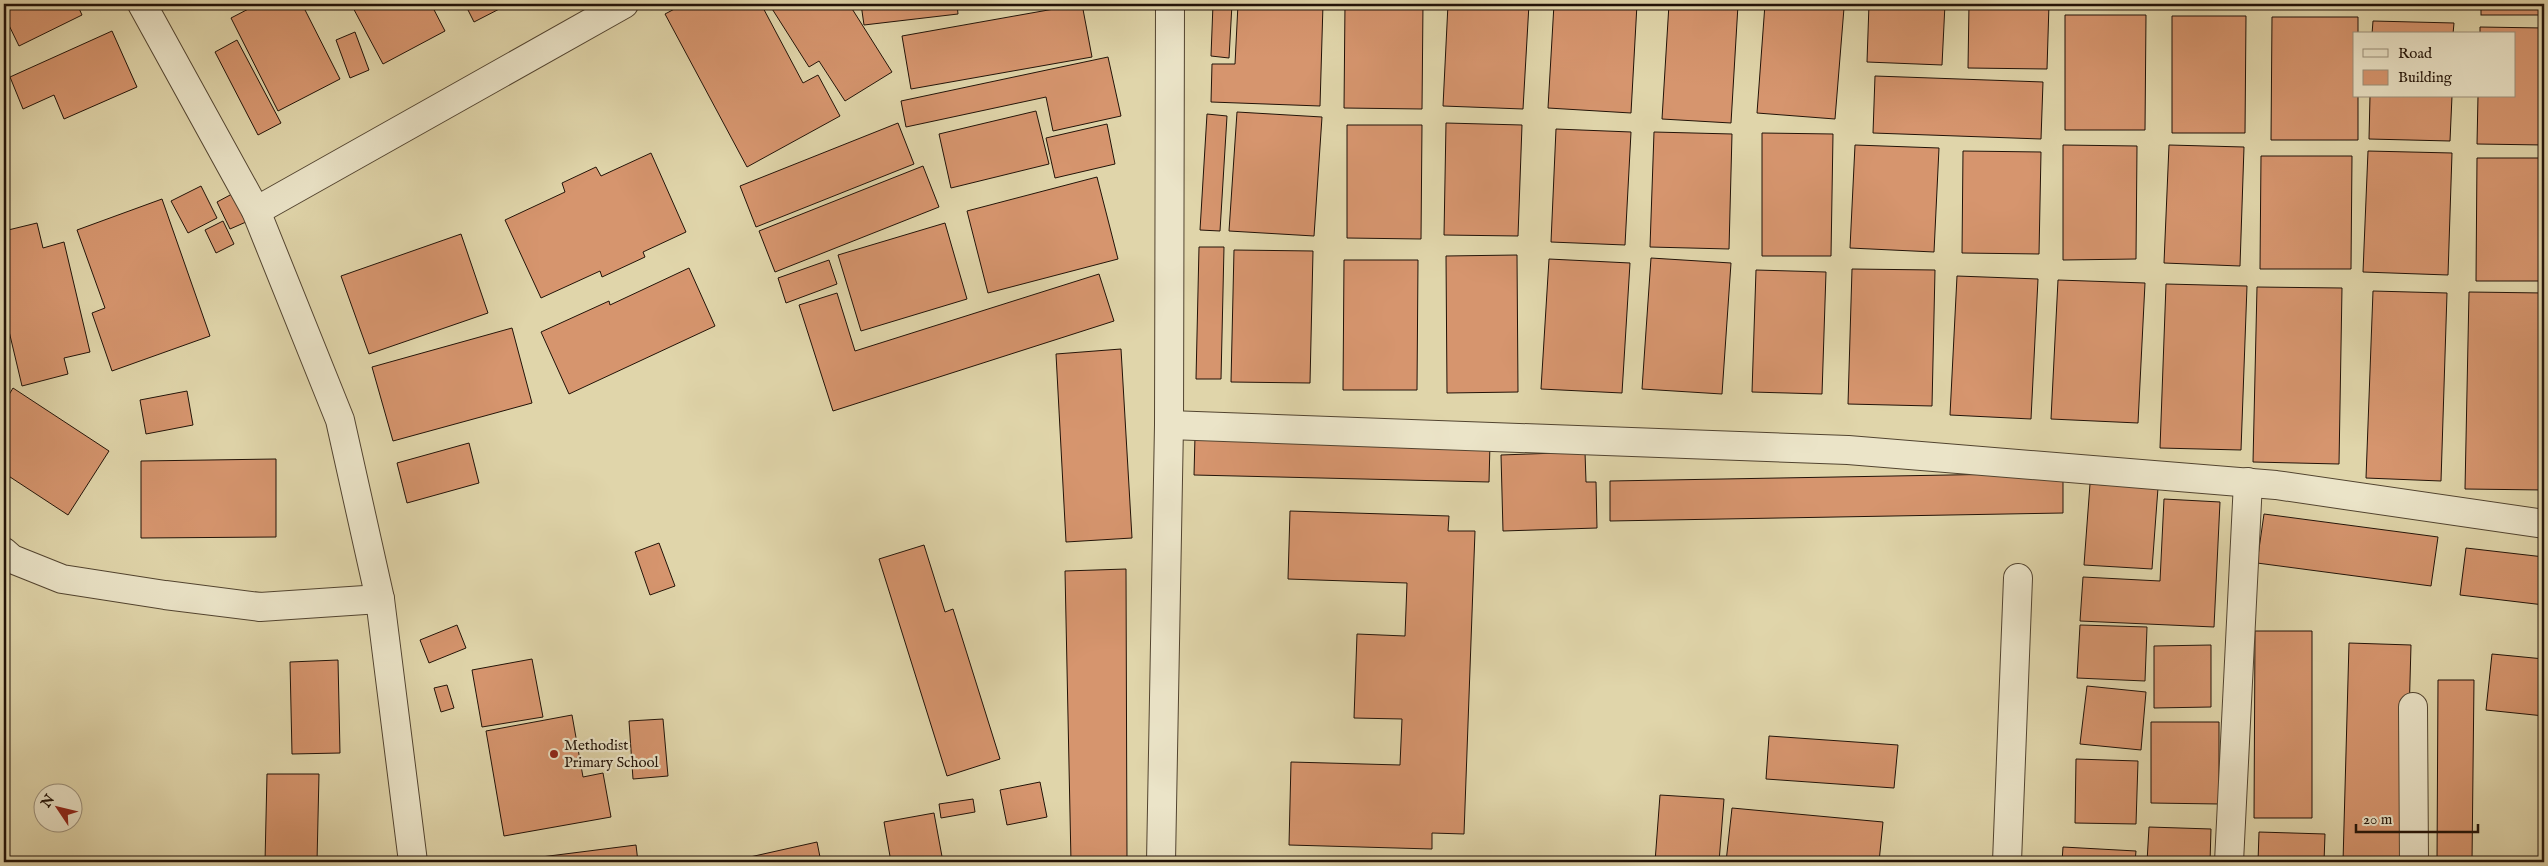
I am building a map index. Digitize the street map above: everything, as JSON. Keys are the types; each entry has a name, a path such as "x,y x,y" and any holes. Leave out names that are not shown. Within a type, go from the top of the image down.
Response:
{"street":[{"path":"142,4 256,211 340,420 380,599 412,862"},
{"path":"256,211 624,4"},
{"path":"1161,862 1169,425 1170,4"},
{"path":"1169,425 1848,450 2248,482 2544,524"},
{"path":"2229,862 2248,482"},
{"path":"4,552 12,559 62,579 260,607 380,599"},
{"path":"2008,862 2018,578"},
{"path":"2413,707 2414,862"}],"building":[{"path":"4,4 77,4 82,15 19,46 4,15"},
{"path":"258,4 302,4 340,79 278,111 231,18"},
{"path":"351,4 431,4 445,31 383,64"},
{"path":"465,4 509,4 474,22"},
{"path":"684,4 761,4 803,83 818,75 840,116 747,167 665,14"},
{"path":"769,4 849,4 892,72 845,101 819,61 809,67"},
{"path":"861,4 957,4 958,14 864,25"},
{"path":"1082,4 1092,57 911,89 902,36"},
{"path":"1213,4 1232,4 1229,58 1211,56"},
{"path":"1238,4 1323,4 1320,106 1211,102 1212,64 1235,64"},
{"path":"1345,4 1423,4 1422,109 1344,108"},
{"path":"1448,4 1529,4 1523,109 1443,106"},
{"path":"1554,4 1637,4 1631,113 1548,108"},
{"path":"1669,4 1738,5 1731,123 1662,119"},
{"path":"1765,4 1844,8 1835,119 1757,113"},
{"path":"1869,4 1945,4 1942,65 1867,62"},
{"path":"1969,4 2049,4 2047,69 1968,68"},
{"path":"2377,4 2455,4 2455,8 2377,6"},
{"path":"2481,4 2544,4 2544,15 2481,15"},
{"path":"2065,15 2146,15 2145,130 2065,130"},
{"path":"2172,16 2246,16 2245,133 2172,133"},
{"path":"2272,17 2358,17 2358,32 2353,32 2353,98 2358,98 2358,140 2271,140"},
{"path":"2373,21 2454,23 2453,32 2372,32"},
{"path":"2480,27 2544,28 2544,145 2477,144 2478,98 2516,98 2516,32 2480,32"},
{"path":"112,31 137,87 64,119 54,95 23,109 10,77"},
{"path":"355,32 369,70 350,78 336,40"},
{"path":"237,40 281,123 258,135 215,52"},
{"path":"1108,57 1121,116 1053,131 1046,97 906,127 901,101"},
{"path":"1875,76 2043,82 2041,139 1873,133"},
{"path":"2370,98 2452,98 2450,141 2369,139"},
{"path":"1036,111 1049,164 951,188 939,134"},
{"path":"1237,112 1322,117 1314,236 1229,231"},
{"path":"1207,114 1227,116 1220,231 1200,230"},
{"path":"898,123 914,164 756,227 740,186"},
{"path":"1446,123 1522,125 1518,236 1444,235"},
{"path":"1107,124 1115,164 1055,178 1046,138"},
{"path":"1347,125 1422,125 1421,239 1347,238"},
{"path":"1556,129 1631,132 1625,245 1551,242"},
{"path":"1654,132 1732,134 1729,249 1650,247"},
{"path":"1762,133 1833,134 1831,256 1762,256"},
{"path":"1855,145 1939,148 1934,252 1850,248"},
{"path":"2063,145 2137,146 2136,259 2063,260"},
{"path":"2169,145 2244,147 2240,266 2164,263"},
{"path":"1963,151 2041,152 2039,254 1962,253"},
{"path":"2368,151 2452,153 2448,275 2363,272"},
{"path":"651,153 686,232 643,252 645,257 602,277 600,271 541,298 505,220 565,192 562,183 596,167 601,176"},
{"path":"2261,156 2352,156 2351,269 2260,269"},
{"path":"2477,158 2544,158 2544,281 2476,281"},
{"path":"923,166 939,207 775,272 759,231"},
{"path":"1097,177 1118,259 988,293 967,211"},
{"path":"201,186 217,218 188,233 171,201"},
{"path":"232,194 246,222 230,229 217,202"},
{"path":"162,199 210,336 112,371 92,313 105,308 77,230"},
{"path":"223,221 234,244 216,253 205,230"},
{"path":"37,223 43,248 64,242 90,352 64,358 68,374 22,386 4,310 4,231"},
{"path":"945,223 967,299 861,331 838,255"},
{"path":"461,234 488,313 369,354 341,276"},
{"path":"1199,247 1224,247 1221,379 1196,379"},
{"path":"1234,250 1313,251 1310,383 1231,382"},
{"path":"1517,255 1518,392 1447,393 1446,256"},
{"path":"1651,258 1731,263 1722,394 1642,389"},
{"path":"1549,259 1630,263 1622,393 1541,389"},
{"path":"829,260 837,284 786,303 778,278"},
{"path":"1344,260 1418,260 1417,390 1343,390"},
{"path":"689,268 715,326 569,394 541,332 609,301 610,305"},
{"path":"1852,269 1935,270 1932,406 1848,404"},
{"path":"1756,270 1826,272 1822,394 1752,392"},
{"path":"1099,274 1114,321 833,411 799,305 837,293 855,351"},
{"path":"1957,276 2038,279 2031,419 1950,415"},
{"path":"2058,280 2145,283 2138,423 2051,419"},
{"path":"2166,284 2247,286 2241,450 2160,448"},
{"path":"2257,287 2342,288 2339,464 2253,462"},
{"path":"2373,291 2447,293 2441,481 2366,478"},
{"path":"2469,292 2544,293 2544,490 2465,489"},
{"path":"512,328 532,403 393,441 372,367"},
{"path":"1121,349 1132,538 1066,542 1056,354"},
{"path":"13,388 109,451 68,515 4,473 4,403"},
{"path":"187,391 193,425 146,434 140,400"},
{"path":"1195,436 1490,443 1489,482 1194,475"},
{"path":"469,443 479,483 407,503 397,463"},
{"path":"1585,452 1586,482 1596,482 1597,528 1503,531 1501,455"},
{"path":"276,459 276,537 141,538 141,461"},
{"path":"2063,473 2063,513 1610,521 1610,481"},
{"path":"2090,484 2158,488 2152,569 2084,565"},
{"path":"2164,499 2220,502 2214,627 2080,621 2083,577 2160,581"},
{"path":"1290,511 1449,516 1448,531 1475,531 1464,834 1432,833 1432,849 1289,845 1291,762 1400,765 1402,719 1354,718 1357,634 1405,636 1407,583 1288,579"},
{"path":"2264,514 2438,537 2431,586 2257,563"},
{"path":"659,543 675,586 650,595 635,552"},
{"path":"924,545 945,612 953,609 1000,759 947,776 879,559"},
{"path":"2466,548 2544,557 2544,605 2460,595"},
{"path":"1126,569 1127,862 1071,862 1065,571"},
{"path":"457,625 466,648 429,663 420,640"},
{"path":"2080,625 2147,627 2145,681 2077,678"},
{"path":"2255,631 2312,631 2312,818 2254,818"},
{"path":"2349,643 2411,645 2405,862 2343,862"},
{"path":"2211,645 2211,707 2154,708 2154,646"},
{"path":"2492,654 2544,659 2544,716 2486,710"},
{"path":"532,659 543,717 482,727 472,670"},
{"path":"338,660 340,753 292,754 290,662"},
{"path":"2438,680 2474,680 2472,862 2437,862"},
{"path":"447,685 454,708 441,712 434,688"},
{"path":"2087,686 2146,692 2141,750 2080,744"},
{"path":"572,715 583,777 603,773 611,817 504,836 486,731"},
{"path":"663,719 668,776 633,779 629,721"},
{"path":"2151,722 2219,722 2219,804 2151,803"},
{"path":"1769,736 1898,745 1894,788 1766,779"},
{"path":"2076,759 2138,761 2136,824 2075,823"},
{"path":"267,774 319,774 317,862 265,862"},
{"path":"1040,782 1047,817 1007,825 1000,790"},
{"path":"1660,795 1724,799 1719,862 1655,862"},
{"path":"973,799 975,812 941,818 939,804"},
{"path":"1732,808 1883,822 1879,862 1726,862"},
{"path":"934,813 943,862 891,862 884,822"},
{"path":"2149,827 2211,829 2210,862 2147,862"},
{"path":"2259,832 2325,834 2324,862 2258,862"},
{"path":"817,842 821,862 742,862 741,859"},
{"path":"636,845 638,862 541,862 541,857"},
{"path":"2063,847 2136,851 2135,862 2062,862"}],"place":[{"name":"Methodist Primary School","path":"554,754"}]}
